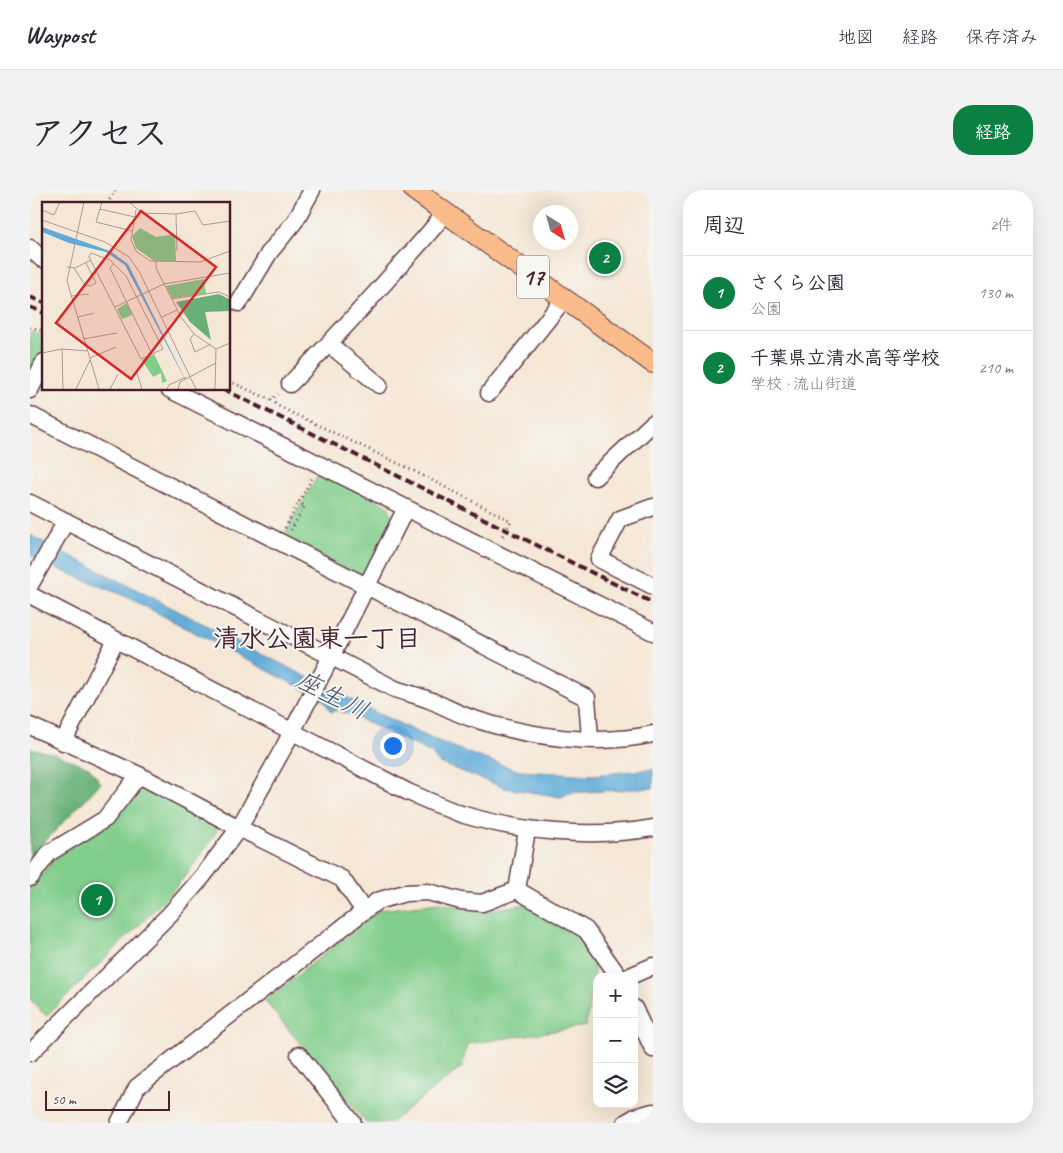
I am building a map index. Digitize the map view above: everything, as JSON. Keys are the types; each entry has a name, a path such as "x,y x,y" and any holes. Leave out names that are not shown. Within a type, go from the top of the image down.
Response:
{"main road":[{"name":"17","path":"414,190 653,363"}],"street":[{"path":"239,303 269,253 295,221 312,190"},
{"path":"290,384 436,226 445,213"},
{"path":"489,393 564,299"},
{"path":"329,344 379,385"},
{"path":"30,390 42,366"},
{"path":"171,390 316,473 406,508 653,632"},
{"path":"30,414 286,537 368,586 587,698 590,739"},
{"path":"595,477 653,423"},
{"path":"30,503 62,527 328,662 395,689 431,700 473,719 520,731 566,738 617,739 653,734"},
{"path":"30,1053 170,914 203,876 239,828 368,586 406,508"},
{"path":"653,508 620,519 599,559 653,586"},
{"path":"34,578 62,527"},
{"path":"30,595 408,792 460,814 527,830 590,833 638,831 653,828"},
{"path":"63,742 116,640"},
{"path":"30,726 139,775 239,828 342,879 364,911"},
{"path":"30,878 49,853 105,819 139,775"},
{"path":"517,890 527,830"},
{"path":"119,1123 137,1087 378,900 406,893 428,892 461,902 482,903 517,890"},
{"path":"517,890 586,930 616,973"},
{"path":"637,973 653,966"},
{"path":"638,1016 653,1048"},
{"path":"299,1055 353,1123"},
{"path":"625,1123 635,1117 653,1112"}],"path":[{"path":"107,202 115,190"},
{"path":"230,381 412,470 511,521 494,552"},
{"path":"271,400 290,384"},
{"path":"286,537 298,503 316,473"},
{"path":"286,537 305,506 298,503"}],"green space":[{"path":"30,331 42,334 42,352 30,375"},
{"path":"320,471 389,507 392,519 365,572 358,575 283,537"},
{"path":"30,748 55,754 89,767 101,783 30,857"},
{"path":"140,784 216,825 217,830 208,846 174,889 46,1016 30,999 30,889 53,860"},
{"path":"438,903 483,911 527,904 575,933 596,956 586,1026 467,1044 462,1067 390,1123 366,1123 265,1001 379,910"}],"water":[{"name":"座生川","path":"30,535 381,715 426,736 520,771 595,775 653,769 653,788 569,793 561,797 505,788 439,763 431,753 349,714 335,710 331,712 324,700 127,597 63,571 30,555"}],"railway":[{"path":"30,297 42,302"},
{"path":"30,307 42,312"},
{"path":"225,390 653,603"}],"place":[{"name":"千葉県立清水高等学校","path":"605,258"},
{"name":"さくら公園","path":"97,900"}],"district":[{"name":"清水公園東一丁目","path":"317,638"}]}
